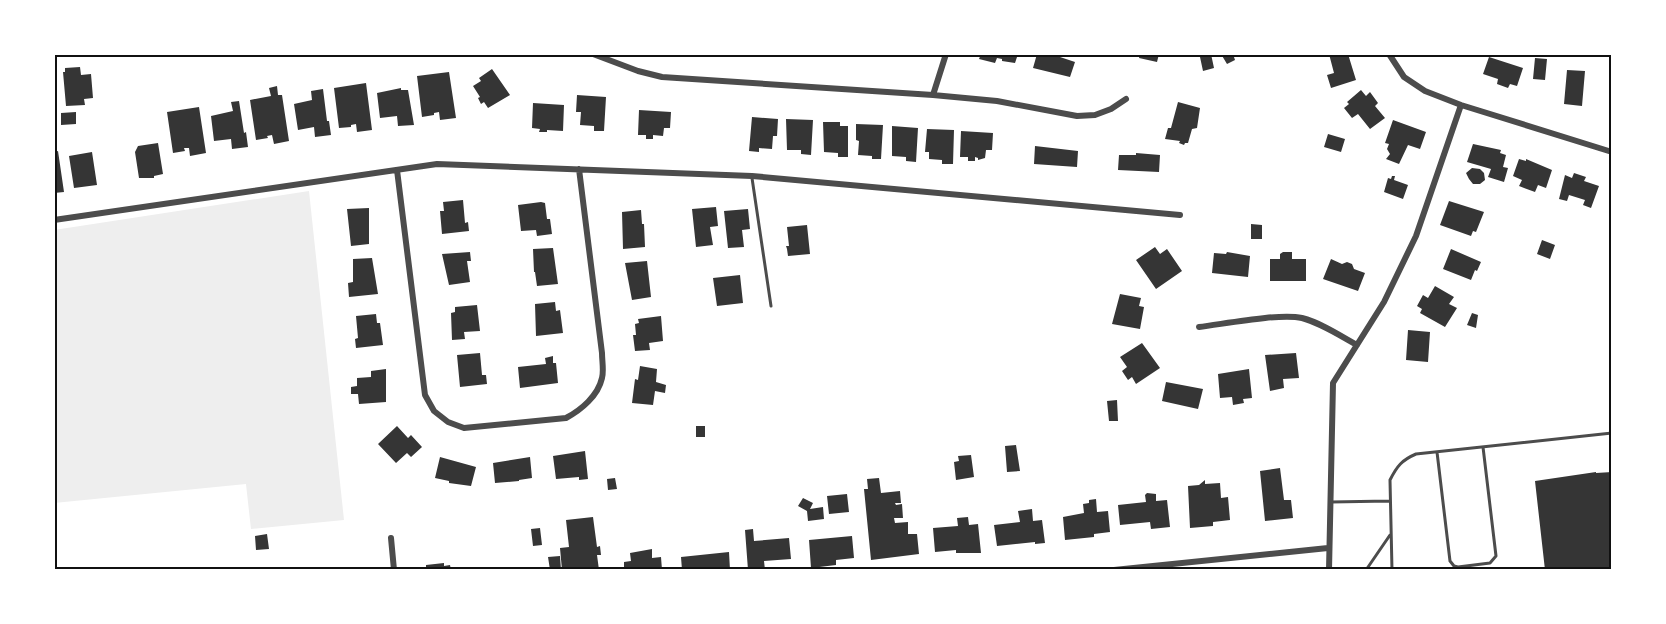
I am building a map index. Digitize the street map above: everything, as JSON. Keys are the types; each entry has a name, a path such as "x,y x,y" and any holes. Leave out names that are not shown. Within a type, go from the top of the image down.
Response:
{"street":[{"path":"593,54 638,71 662,77 998,101 1077,116 1095,115 1112,109 1126,99"},
{"path":"933,95 946,54"},
{"path":"1389,54 1404,77 1425,91 1461,105 1612,152"},
{"path":"1329,570 1333,383 1384,302 1416,236 1461,105"},
{"path":"54,220 437,164 752,176 1180,215"},
{"path":"397,170 425,395 434,411 448,422 464,428 566,418 578,411 591,398 602,379 602,353 579,169"},
{"path":"1199,327 1278,318 1299,318 1316,322 1357,345"},
{"path":"391,538 394,570"},
{"path":"1114,570 1328,548"}],"lane":[{"path":"752,176 771,306"},
{"path":"1392,570 1390,480 1403,459 1416,454 1612,433"},
{"path":"1437,452 1450,561 1458,567 1491,563 1496,556 1483,447"},
{"path":"1329,502 1389,501"},
{"path":"1366,570 1391,534"}],"shaded area":[{"path":"309,191 344,520 251,529 246,484 54,503 54,230"}],"building":[{"path":"981,54 1018,54 1015,63 997,58 995,63 979,59"},
{"path":"1037,54 1051,54 1075,62 1070,77 1033,68"},
{"path":"1140,54 1159,54 1157,62 1139,58"},
{"path":"1211,54 1214,68 1203,71 1200,57"},
{"path":"1221,54 1233,54 1235,60 1227,64"},
{"path":"1329,54 1348,54 1356,80 1331,88 1327,75 1334,73"},
{"path":"1489,57 1523,68 1517,86 1510,84 1508,88 1497,84 1498,79 1483,74"},
{"path":"1535,58 1547,59 1545,80 1533,79"},
{"path":"80,67 81,75 91,74 93,98 84,99 85,105 66,106 63,72 65,68"},
{"path":"492,69 510,95 488,108 484,102 481,104 478,98 480,97 473,86 481,81 479,78"},
{"path":"1567,70 1585,71 1582,106 1564,104"},
{"path":"449,72 456,118 440,120 439,112 422,117 417,76"},
{"path":"366,83 372,130 357,132 356,124 339,128 334,88"},
{"path":"277,86 278,95 282,95 289,141 274,144 272,135 256,140 250,100 271,96 269,88"},
{"path":"401,88 401,90 408,90 414,125 398,126 397,116 380,118 377,93"},
{"path":"323,89 331,135 315,137 314,127 298,130 294,104 312,100 311,91"},
{"path":"1361,90 1366,96 1370,92 1378,103 1375,106 1385,118 1370,129 1358,114 1352,118 1344,108 1349,104 1347,102"},
{"path":"577,95 606,97 604,131 594,131 594,126 580,125 581,112 576,112"},
{"path":"239,101 248,147 232,149 231,139 214,141 211,116 233,111 231,102"},
{"path":"1178,102 1200,108 1197,128 1192,129 1188,143 1184,145 1179,143 1180,141 1165,139 1168,128 1171,128"},
{"path":"533,103 564,105 563,131 539,132 540,129 532,128"},
{"path":"199,107 206,153 190,156 189,148 184,148 185,151 173,153 167,112"},
{"path":"639,110 671,112 670,128 664,128 663,136 653,135 653,139 646,139 646,135 638,135"},
{"path":"76,112 76,124 61,125 61,113"},
{"path":"752,117 778,119 777,136 773,136 772,149 759,148 759,152 749,151"},
{"path":"786,119 813,120 811,155 801,154 801,150 787,150"},
{"path":"1393,120 1426,132 1420,149 1408,145 1399,164 1386,159 1390,154 1387,149 1389,144 1385,143"},
{"path":"823,122 840,122 840,126 848,126 848,157 838,157 838,153 824,152"},
{"path":"856,124 883,125 881,159 858,155 859,141 856,140"},
{"path":"892,126 918,128 916,162 906,161 906,157 892,156"},
{"path":"927,129 954,130 953,164 942,164 942,160 929,159 929,152 925,152"},
{"path":"961,131 993,133 992,150 986,150 985,158 978,160 975,157 975,161 968,161 968,157 960,157"},
{"path":"1328,134 1345,139 1341,152 1324,147"},
{"path":"158,143 163,174 154,176 154,178 139,178 135,152 138,146"},
{"path":"1473,144 1501,150 1500,153 1506,155 1503,167 1508,168 1504,182 1488,177 1491,169 1467,162"},
{"path":"1035,146 1078,151 1077,167 1034,164"},
{"path":"58,151 64,192 54,193 54,152"},
{"path":"92,152 97,185 74,188 69,156"},
{"path":"1136,153 1160,155 1159,172 1118,170 1119,155 1136,155"},
{"path":"1519,159 1526,161 1526,159 1552,170 1546,188 1538,185 1535,192 1519,186 1522,180 1513,176"},
{"path":"1472,168 1480,169 1484,173 1485,180 1480,184 1473,184 1466,173"},
{"path":"1574,173 1586,177 1584,181 1599,186 1591,208 1583,205 1585,200 1569,195 1567,201 1559,199 1565,175 1572,178"},
{"path":"1395,176 1394,180 1408,185 1403,199 1384,192 1388,178 1391,179"},
{"path":"463,200 465,223 468,222 469,231 442,234 440,211 444,211 443,202"},
{"path":"1449,201 1484,212 1476,232 1473,231 1471,236 1440,225"},
{"path":"545,203 552,234 537,236 536,230 521,231 518,205"},
{"path":"716,207 718,226 710,227 713,245 696,247 692,209"},
{"path":"369,208 369,244 351,246 347,209"},
{"path":"748,209 750,229 742,230 744,247 728,248 724,211"},
{"path":"641,210 645,247 623,249 622,212"},
{"path":"1251,224 1262,225 1262,239 1251,239"},
{"path":"807,225 810,254 788,256 787,227"},
{"path":"1542,240 1555,245 1550,259 1537,254"},
{"path":"1155,247 1160,254 1167,249 1182,271 1156,289 1136,260"},
{"path":"553,248 558,284 537,286 533,249"},
{"path":"1451,249 1481,262 1471,280 1443,269"},
{"path":"470,252 471,261 467,261 470,282 449,285 442,254"},
{"path":"1227,252 1250,256 1248,277 1212,273 1214,253 1226,254"},
{"path":"1292,252 1292,259 1306,259 1306,281 1270,281 1270,259 1280,259 1280,254"},
{"path":"372,258 378,294 349,297 348,283 353,282 353,259"},
{"path":"1331,259 1342,264 1347,262 1352,264 1354,269 1365,273 1358,291 1323,279"},
{"path":"647,261 651,297 632,300 625,263"},
{"path":"740,275 743,303 717,306 713,278"},
{"path":"1435,286 1454,297 1449,304 1457,308 1445,327 1420,313 1422,309 1417,306 1423,295 1428,298"},
{"path":"1120,294 1141,298 1139,306 1144,307 1140,329 1112,324"},
{"path":"555,302 556,311 560,310 563,333 536,336 535,304"},
{"path":"477,305 480,331 464,332 465,339 452,340 451,313 455,312 455,307"},
{"path":"1472,313 1478,315 1476,328 1467,325"},
{"path":"376,314 377,323 380,323 383,345 356,348 355,339 358,338 356,316"},
{"path":"661,316 663,341 649,343 650,350 635,351 633,335 636,335 635,324 639,323 638,319"},
{"path":"1408,330 1430,332 1428,362 1406,360"},
{"path":"1142,343 1160,368 1136,384 1132,377 1128,380 1122,371 1127,367 1120,357"},
{"path":"480,353 482,375 486,375 487,384 460,387 457,355"},
{"path":"1296,353 1299,378 1283,379 1284,388 1270,391 1265,355"},
{"path":"553,356 558,383 520,388 518,367 546,364 545,358"},
{"path":"640,366 657,369 656,382 666,385 665,393 655,391 653,405 632,403 635,379 638,380"},
{"path":"386,369 386,402 359,404 358,394 351,394 351,387 357,386 357,378 371,377 371,371"},
{"path":"1249,369 1252,398 1243,399 1244,403 1233,405 1232,397 1220,398 1218,374"},
{"path":"1166,382 1203,389 1198,409 1162,401"},
{"path":"1117,400 1118,421 1109,421 1107,401"},
{"path":"397,426 408,438 411,435 422,447 411,457 407,453 396,463 378,444"},
{"path":"696,426 705,426 705,437 696,437"},
{"path":"1016,445 1020,471 1007,472 1005,446"},
{"path":"585,451 588,479 579,480 579,477 556,479 553,456"},
{"path":"971,455 974,477 956,480 954,462 959,461 958,456"},
{"path":"440,457 476,467 471,486 449,483 449,481 435,478"},
{"path":"530,457 532,478 495,483 493,463"},
{"path":"1280,468 1284,500 1291,500 1293,518 1265,521 1260,471"},
{"path":"1596,472 1612,472 1612,570 1545,570 1535,481"},
{"path":"615,478 617,489 608,490 607,479"},
{"path":"879,478 881,493 900,491 901,503 895,503 896,505 902,504 903,518 894,518 895,523 908,522 908,534 917,534 919,554 871,560 864,489 868,489 867,479"},
{"path":"1205,480 1205,484 1220,483 1221,498 1228,497 1230,520 1213,522 1213,526 1190,528 1188,486 1199,485"},
{"path":"1147,493 1156,494 1156,501 1167,500 1170,527 1151,529 1150,522 1120,525 1118,505 1146,502"},
{"path":"847,494 849,512 829,514 827,496"},
{"path":"803,498 813,503 810,509 823,507 824,519 808,521 807,511 798,506"},
{"path":"1096,499 1097,512 1108,511 1110,532 1094,534 1094,537 1065,540 1063,517 1084,513 1083,504"},
{"path":"1032,509 1033,521 1042,520 1045,543 997,546 994,525 1020,522 1018,511"},
{"path":"593,517 597,547 600,546 601,555 597,555 599,570 562,570 560,548 569,547 566,520"},
{"path":"968,517 969,525 978,524 981,553 956,553 956,550 935,552 933,528 958,526 957,518"},
{"path":"540,528 542,545 533,546 531,529"},
{"path":"753,529 754,541 789,538 791,559 764,561 765,570 748,570 745,530"},
{"path":"267,534 269,549 256,550 255,536"},
{"path":"852,536 854,558 836,560 836,565 811,568 809,540"},
{"path":"652,549 652,558 661,557 662,570 624,570 624,562 631,561 630,553"},
{"path":"729,552 730,570 682,570 681,557"},
{"path":"560,556 561,570 550,570 548,557"},
{"path":"444,563 444,566 450,565 451,570 426,570 426,565"}]}
